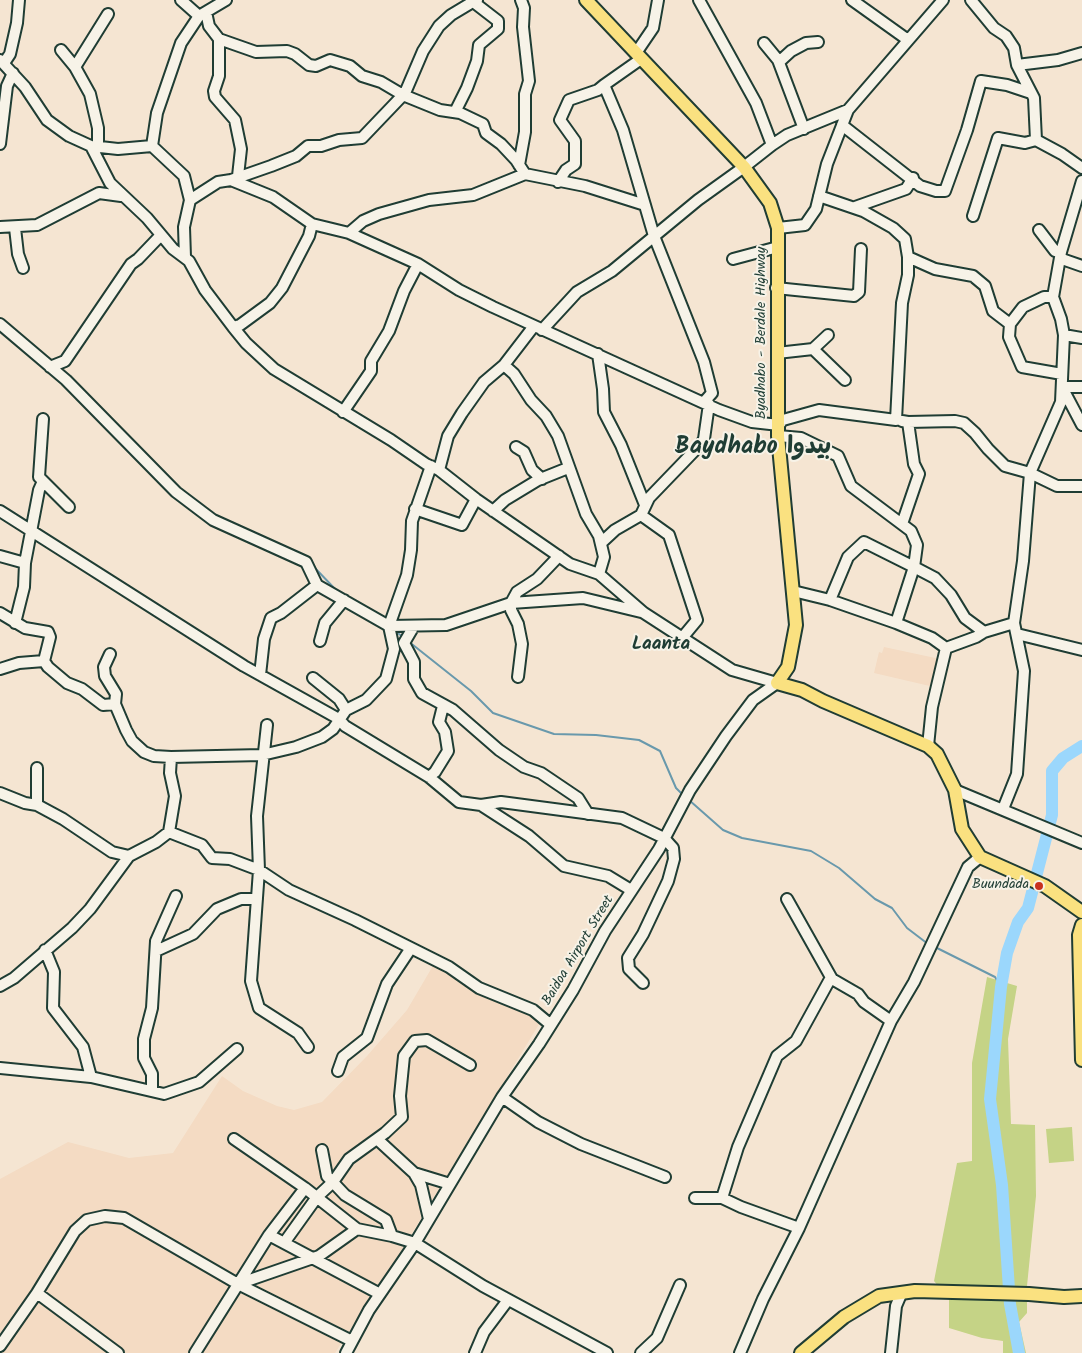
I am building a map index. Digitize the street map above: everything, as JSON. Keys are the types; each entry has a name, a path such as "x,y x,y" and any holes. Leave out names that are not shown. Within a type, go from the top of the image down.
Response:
{"main road":[{"name":"Byadhabo - Berdale Highway","path":"586,0 744,167 770,203 778,228 776,288 779,431 796,625 792,656 788,668 777,684"},
{"path":"777,684 802,690 823,701 928,746 937,754 955,790 962,829 980,857 1045,886 1082,912"},
{"path":"1082,925 1079,934 1082,1060"},
{"path":"801,1353 844,1316 879,1296 902,1292 989,1292 1064,1298 1082,1296"}],"street":[{"path":"19,0 18,23 10,54 2,62 13,73 47,120 69,136 94,147 118,149 152,146 184,176 190,200 184,227 185,257"},
{"path":"181,0 203,14 219,40 219,76 214,91 215,97 235,120 241,149 235,178"},
{"path":"152,146 157,113 181,43 203,14 226,0"},
{"path":"190,200 218,182 235,178 296,156 308,146 321,146 339,140 362,138 403,95 423,51 439,26 451,15 477,0 476,4 498,21 498,29 479,45 467,88 455,112"},
{"path":"519,164 525,132 525,94 529,81 523,27 524,8 521,0"},
{"path":"558,182 566,170 575,164 575,141 560,120 569,100 598,90 639,56 653,28 658,0"},
{"path":"699,0 756,102 772,145"},
{"path":"852,0 908,40"},
{"path":"778,228 806,225 816,209 827,164 848,110 943,0"},
{"path":"971,0 994,28 1006,36 1014,48 1017,64 1034,98 1036,140"},
{"path":"75,67 108,14"},
{"path":"219,40 256,52 287,51 295,54 309,65 316,66 330,60 350,66 362,76 381,82 403,95 440,110 455,112 483,124 486,133 501,144 519,164 525,174"},
{"path":"779,62 806,43 818,42"},
{"path":"764,43 771,48 779,62 804,129"},
{"path":"61,50 75,67 94,105 98,128 94,147 110,183 121,196 147,218 161,235 185,257 233,327 246,343 274,369 435,468 570,564 599,574 644,613 732,670 777,684"},
{"path":"1017,64 1058,60 1082,53"},
{"path":"0,144 8,86 13,73"},
{"path":"842,125 913,178 920,186 936,191 945,190 981,81 1007,85 1031,94"},
{"path":"601,543 615,530 643,510 649,498 704,439 707,403 712,392 704,362 654,236 623,130 604,85"},
{"path":"110,654 104,667 105,676 116,694 115,704 126,730 132,740 144,752 154,756 218,757 262,755 322,737 333,730 342,714 366,700 386,679 394,649 389,626 407,575 415,509 448,436 484,382 504,365 538,328 577,292 612,271 698,200 787,135 848,110"},
{"path":"973,216 998,138 1025,143 1036,140 1062,154 1082,168"},
{"path":"349,234 363,221 379,214 429,200 473,195 525,174 585,186 645,205"},
{"path":"235,178 273,197 312,224 349,234 418,264 459,290 518,316 538,328 707,403 752,422 801,438 838,456 852,486 911,531 917,545 914,568 896,623"},
{"path":"855,207 906,189 913,178"},
{"path":"1003,809 1017,774 1024,671 1014,623 1023,561 1030,473 1061,402 1064,335 1061,319 1053,297 1082,181"},
{"path":"0,226 15,228 37,225 99,193 121,196"},
{"path":"819,196 855,207 894,228 905,239 908,275 902,303 896,420"},
{"path":"233,327 240,325 270,303 282,288 309,236 312,224"},
{"path":"15,228 18,254 23,268"},
{"path":"1039,230 1062,256 1082,266"},
{"path":"50,367 65,361 131,264 161,235"},
{"path":"733,259 778,247"},
{"path":"776,288 854,296 859,292 861,249"},
{"path":"908,258 935,269 974,276 986,286 993,311 1010,324"},
{"path":"343,412 371,372 371,361 389,331 404,291 418,264"},
{"path":"1053,297 1044,297 1023,307 1010,324 1009,336 1022,367 1062,374"},
{"path":"0,324 66,380 176,492 213,520 306,562 317,585 389,626 446,625 511,603 583,598 644,613"},
{"path":"778,353 813,349 828,335"},
{"path":"1064,335 1082,338"},
{"path":"813,349 846,380"},
{"path":"598,354 604,412 621,445 643,510 669,535 696,620 682,638"},
{"path":"504,365 514,374 531,400 546,416 558,436 586,514 599,536 604,557 599,574"},
{"path":"1062,387 1082,387"},
{"path":"1062,387 1082,425"},
{"path":"779,431 783,420 819,410 908,422 954,421 964,423 1005,466 1030,473 1057,486 1082,486"},
{"path":"43,419 39,477 69,507"},
{"path":"902,524 919,474 914,464 908,422"},
{"path":"516,447 524,452 532,470 542,479"},
{"path":"493,511 505,500 542,479 568,468"},
{"path":"15,623 24,588 25,563 38,490 43,482"},
{"path":"415,509 462,524 476,498"},
{"path":"0,511 260,675 342,714"},
{"path":"830,600 848,557 864,542 935,578 951,595 965,618 984,632"},
{"path":"0,556 25,563"},
{"path":"518,677 522,644 518,624 511,610 511,603 517,592 537,579 559,556"},
{"path":"260,675 264,639 271,618 281,613 317,585"},
{"path":"793,591 830,600 896,623 932,638 946,648"},
{"path":"320,641 325,623 344,600"},
{"path":"0,613 25,628 48,632 50,637 44,661"},
{"path":"946,648 976,637 984,632 1014,623"},
{"path":"394,649 404,643 414,626"},
{"path":"1016,634 1082,650"},
{"path":"404,643 414,662 414,679 422,693 453,710 499,750 524,767 541,773 578,798 588,814"},
{"path":"928,746 932,707 946,648"},
{"path":"0,669 19,663 44,661 67,683 82,689 103,705 115,704"},
{"path":"313,678 339,699 345,726 428,777 459,802 481,805 501,802 622,818 664,838 673,848 674,859 668,881 643,934 628,958 629,969 643,983"},
{"name":"Baidoa Airport Street","path":"346,1353 369,1310 415,1243 502,1097 551,1025 664,838 690,790 753,700 777,684"},
{"path":"428,777 435,772 448,751 445,732 439,722 443,706"},
{"path":"266,725 262,755 261,798 257,816 259,870 250,971 253,991 259,1008 298,1033 308,1047"},
{"path":"0,986 14,978 90,910 129,856 156,842 169,832 175,796 170,773 171,757"},
{"path":"37,768 37,804"},
{"path":"955,790 1082,843"},
{"path":"0,793 25,803 37,804 62,818 112,852 129,856"},
{"path":"481,805 528,836 564,866 608,876 631,890"},
{"path":"169,832 202,845 212,858 230,859 259,870 289,890 356,920 449,967 480,988 496,993 540,1016 551,1025"},
{"path":"740,1353 763,1299 799,1228 891,1020 914,982 968,867 980,857"},
{"path":"152,1090 152,1074 143,1051 152,1008 159,931 167,918 176,896"},
{"path":"156,950 193,934 217,909 241,899 257,899"},
{"path":"787,899 832,979 858,994 864,1002 891,1020"},
{"path":"338,1071 343,1057 367,1038 387,984 410,948"},
{"path":"45,950 54,972 53,1008 83,1047 91,1078"},
{"path":"722,1198 738,1147 778,1056 796,1041 828,981 832,979"},
{"path":"540,1016 552,1014 564,1003"},
{"path":"284,1243 317,1198 334,1182 350,1159 402,1117 400,1096 404,1056 414,1041 427,1040 470,1065"},
{"path":"0,1068 91,1078 164,1094 199,1082 237,1049"},
{"path":"502,1097 538,1122 580,1144 666,1177"},
{"path":"234,1139 305,1188 357,1229 415,1243 508,1300 607,1353"},
{"path":"377,1139 414,1173 421,1185 429,1219"},
{"path":"322,1150 328,1176 345,1195 386,1220 392,1236"},
{"path":"414,1173 450,1184"},
{"path":"194,1353 269,1235 305,1188"},
{"path":"695,1198 722,1198 750,1211 799,1228"},
{"path":"0,1346 37,1293 75,1231 87,1220 105,1216 124,1218 238,1284 352,1341"},
{"path":"238,1284 319,1256 357,1229"},
{"path":"269,1235 380,1294"},
{"path":"641,1353 657,1338 680,1285"},
{"path":"891,1353 896,1306 902,1292"},
{"path":"37,1293 118,1353"},
{"path":"475,1353 484,1332 508,1300"}],"shaded area":[{"path":"884,647 940,659 934,687 874,673 879,652 882,653"},
{"path":"434,964 541,1021 400,1253 335,1353 0,1353 0,1179 68,1142 129,1158 173,1153 222,1076 243,1091 277,1106 294,1110 322,1102 367,1056 407,1010"}],"green space":[{"path":"987,977 1017,986 1008,1039 1011,1124 1035,1125 1036,1196 1027,1286 1027,1313 1019,1322 1026,1353 1003,1353 1003,1341 982,1338 949,1328 949,1299 934,1281 957,1163 972,1161 972,1063"},
{"path":"1072,1127 1074,1161 1049,1163 1046,1129"}],"waterway":[{"path":"313,566 337,591"},
{"path":"395,631 403,637"},
{"path":"408,641 471,691 493,713 554,734 596,735 639,740 660,751 676,788 683,795"},
{"path":"1019,1353 1010,1304 1002,1185 990,1099 1001,987 1007,953 1018,922 1028,908 1052,815 1052,771 1063,758 1082,746"},
{"path":"689,800 723,830 742,838 811,851 839,868 875,899 892,908 907,928 928,944"},
{"path":"935,947 995,977 1001,987"}],"place":[{"name":"Buundada","path":"1039,886"}],"district":[{"name":"Baydhabo بيدوا","path":"753,449"},
{"name":"Laanta","path":"661,646"}]}
